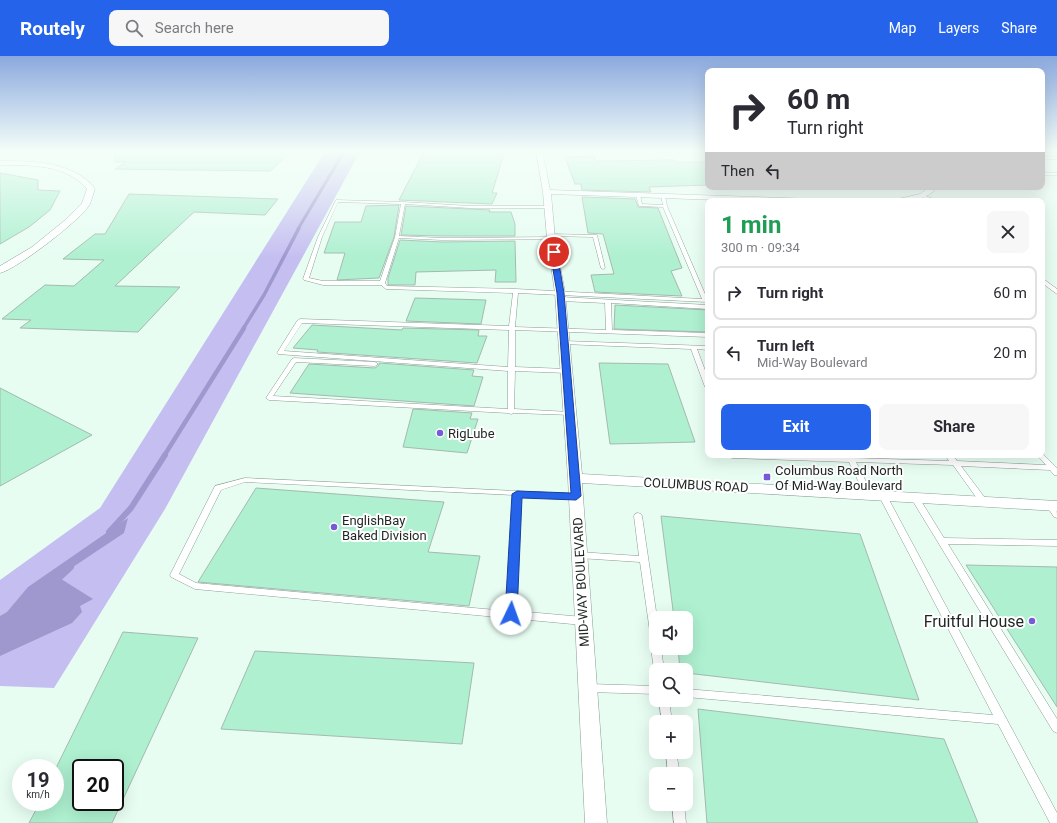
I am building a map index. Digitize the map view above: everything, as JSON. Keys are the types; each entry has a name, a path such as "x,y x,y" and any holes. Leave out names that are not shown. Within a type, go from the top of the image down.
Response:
{"street":[{"path":"0,270 35,249 67,223 86,204 91,189 89,186"},
{"name":"MID-WAY BOULEVARD","path":"546,186 551,237 560,296 567,371 596,823"},
{"path":"914,198 923,196 930,190"},
{"path":"547,192 723,198"},
{"name":"COLUMBUS ROAD","path":"575,478 876,495 984,502 1055,509"}],"lane":[{"path":"638,195 640,205 665,206"},
{"path":"560,296 705,301 665,206 663,196"},
{"path":"923,196 928,198"},
{"path":"548,208 470,207 338,201 320,237 306,279 323,283 382,283 386,287 516,292 608,301 705,307"},
{"path":"382,283 397,237 402,203"},
{"path":"397,237 442,239 595,236 603,268"},
{"path":"1045,282 1057,292"},
{"path":"511,412 513,371 512,329 516,292"},
{"path":"608,301 609,332"},
{"path":"513,371 280,353 300,321 705,335"},
{"path":"564,343 705,348"},
{"path":"694,348 705,379"},
{"path":"567,371 513,371 294,360 270,398 570,414"},
{"path":"850,458 955,463 1055,471"},
{"path":"850,458 876,495 1056,823"},
{"path":"951,458 984,502"},
{"path":"1044,458 1055,471"},
{"path":"576,496 245,480 218,488 174,575 195,586 583,621"},
{"path":"511,614 517,494"},
{"path":"914,498 943,541 1057,728"},
{"path":"638,516 651,611"},
{"path":"943,541 1057,543"},
{"path":"579,555 644,559"},
{"path":"588,688 649,690"},
{"path":"693,694 1000,720"},
{"path":"679,811 680,823"}],"shaded area":[{"path":"303,186 341,186 165,509 54,688 0,686 0,580 100,508"},
{"path":"128,518 124,533 58,577 93,599 80,606 82,612 72,623 0,656 0,616 7,612 28,587"}],"building":[{"path":"0,186 38,186 38,190 60,191 50,210 29,227 0,244"},
{"path":"406,186 494,186 492,193 497,193 492,204 399,200"},
{"path":"581,186 685,186 649,187 651,192 582,190"},
{"path":"129,194 278,199 265,215 194,212 115,286 180,287 138,332 20,328 31,320 2,319 45,285 74,286 104,260 63,259 95,234 105,234"},
{"path":"582,197 635,199 638,207 658,208 682,268 671,271 682,296 595,292 591,275 614,274 603,234 588,233"},
{"path":"399,205 394,237 379,278 337,280 345,253 324,253 335,222 361,222 366,206"},
{"path":"406,206 490,210 489,212 511,212 515,224 515,236 401,235"},
{"path":"400,240 442,242 515,241 516,282 495,282 496,270 416,272 415,285 388,285 388,278"},
{"path":"415,298 486,300 481,324 406,321"},
{"path":"615,305 705,310 705,332 614,329"},
{"path":"312,325 402,330 403,328 479,330 478,336 487,336 477,363 317,352 318,350 293,348"},
{"path":"379,363 474,370 472,376 483,377 474,406 290,393 309,364 375,368 379,365"},
{"path":"599,363 668,364 695,442 610,444"},
{"path":"0,388 92,435 0,486"},
{"name":"RigLube","path":"413,409 472,413 470,419 478,419 467,453 403,447"},
{"name":"EnglishBay Baked Division","path":"256,488 444,502 428,552 480,556 469,606 198,582"},
{"path":"661,516 860,534 919,700 693,674 693,663 679,663 679,655 693,655 693,611 673,611"},
{"path":"966,565 1057,567 1057,707"},
{"path":"123,632 198,638 124,797 124,759 72,759 72,811 118,811 112,823 29,823 35,811 64,811 64,759 60,759"},
{"path":"255,651 474,663 462,744 221,729"},
{"path":"698,709 944,739 978,823 707,823"}],"waterway":[{"path":"298,229 324,186"},
{"path":"243,329 264,295 299,228"},
{"path":"164,456 244,328"},
{"path":"109,532 131,508 165,455"},
{"path":"55,582 71,567"}],"place":[{"name":"RigLube","path":"440,433"},
{"name":"Columbus Road North Of Mid-Way Boulevard","path":"767,477"},
{"name":"EnglishBay Baked Division","path":"334,527"},
{"name":"Fruitful House","path":"1032,621"}],"route":[{"path":"511,614 517,494 576,496 560,293 554,252"}]}
